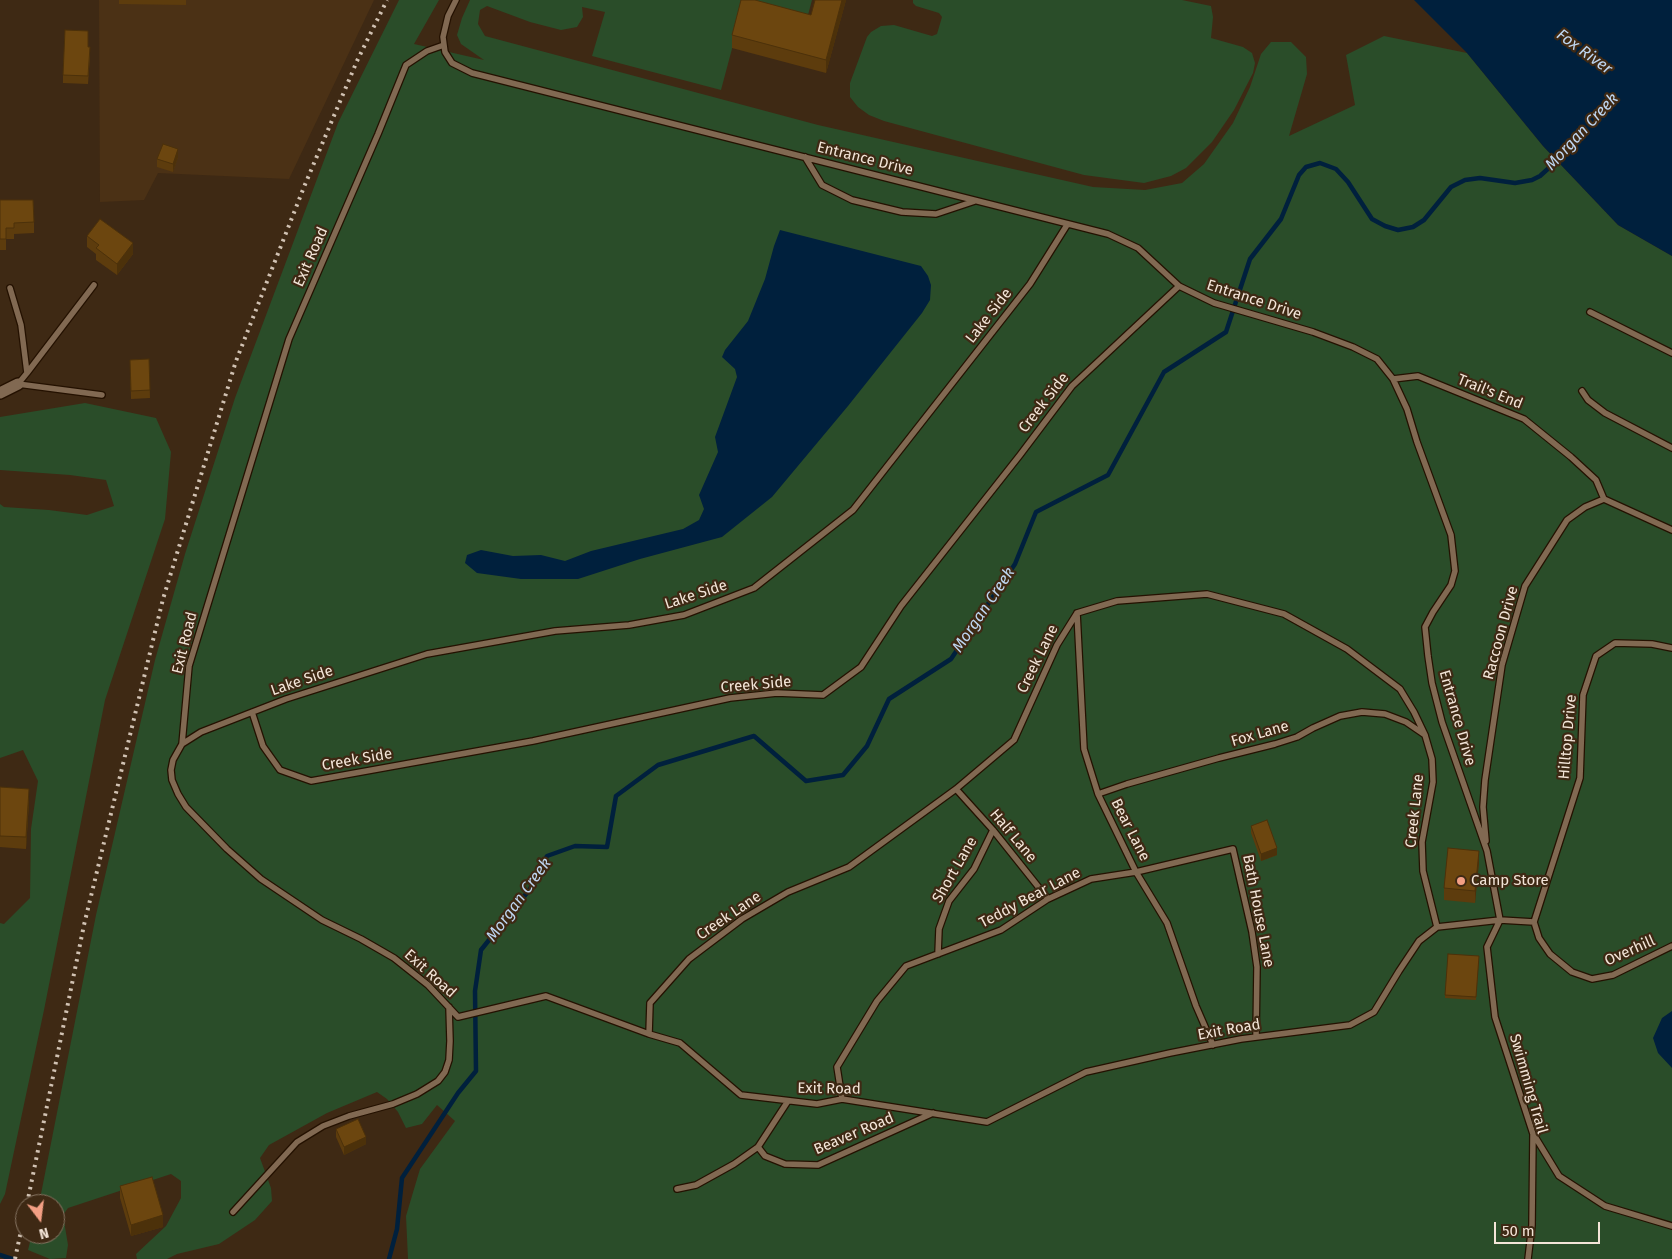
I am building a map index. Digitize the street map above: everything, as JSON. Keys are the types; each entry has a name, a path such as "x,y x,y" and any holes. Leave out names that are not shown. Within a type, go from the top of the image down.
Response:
{"street":[{"path":"0,393 18,384"}],"lane":[{"path":"444,45 443,37 448,16 456,0"},
{"name":"Entrance Drive","path":"444,45 445,52 452,63 472,73 1108,234 1138,248 1179,286 1214,303 1313,332 1353,347 1377,359 1393,379 1407,409 1451,535 1455,564 1452,584 1425,627 1432,683 1442,722 1487,851 1500,920"},
{"name":"Exit Road","path":"444,45 427,51 406,65 289,339 189,666 182,744 173,760 172,780 186,807 227,849 261,879 322,920 394,958 428,985 458,1017 546,996 649,1034 680,1043 741,1095 817,1104 842,1099 987,1122 1086,1072 1213,1045 1350,1025 1374,1012 1419,942 1437,927"},
{"path":"805,157 822,185 852,200 902,212 936,214 976,200"},
{"name":"Lake Side","path":"182,744 201,732 295,696 428,654 555,631 629,625 684,615 754,588 853,510 1030,284 1067,225"},
{"path":"18,384 94,285"},
{"name":"Creek Side","path":"252,712 263,746 280,770 311,781 533,741 730,698 777,693 823,695 861,667 902,606 1072,386 1179,286"},
{"path":"10,288 21,324 27,373"},
{"path":"1590,312 1672,353"},
{"name":"Trail's End","path":"1393,379 1418,376 1524,419 1596,480 1604,499"},
{"path":"18,384 102,395"},
{"path":"1582,391 1588,400 1605,413 1672,448"},
{"path":"1604,499 1672,530"},
{"name":"Raccoon Drive","path":"1487,851 1483,807 1485,780 1502,665 1525,586 1567,520 1585,507 1604,499"},
{"name":"Creek Lane","path":"649,1034 650,1003 689,959 742,919 788,892 849,867 956,789 1014,740 1057,645 1077,613 1117,601 1208,594 1284,614 1347,649 1400,689 1425,735 1432,759 1433,782 1422,842 1424,871 1437,927"},
{"name":"Bear Lane","path":"1077,613 1084,749 1098,794 1136,872 1167,923 1196,1006 1213,1045"},
{"name":"Hilltop Drive","path":"1534,922 1580,778 1582,695 1596,656 1615,643 1652,644 1672,648"},
{"name":"Fox Lane","path":"1098,794 1136,781 1298,737 1340,716 1362,712 1385,714 1406,722 1425,735"},
{"name":"Half Lane","path":"956,789 1048,899"},
{"name":"Short Lane","path":"938,954 939,930 949,901 974,869 992,830"},
{"name":"Teddy Bear Lane","path":"842,1099 838,1067 877,1001 906,966 1001,930 1048,899 1091,879 1136,872 1233,849"},
{"name":"Bath House Lane","path":"1233,849 1252,932 1257,967 1256,1038"},
{"path":"1437,927 1500,920 1534,922"},
{"name":"Swimming Trail","path":"1500,920 1487,947 1495,1017 1533,1134 1532,1224 1528,1259"},
{"name":"Overhill","path":"1534,922 1540,938 1550,954 1572,972 1592,979 1613,975 1672,946"},
{"path":"233,1212 297,1142 323,1126 349,1116 393,1104 417,1094 438,1081 445,1072 449,1060 448,1007"},
{"path":"677,1189 696,1185 734,1164 758,1146 788,1101"},
{"name":"Beaver Road","path":"758,1146 765,1156 785,1164 818,1165 933,1113"},
{"path":"1533,1134 1559,1176 1605,1206 1672,1226"}],"shaded area":[{"path":"99,0 374,0 289,179 158,173 144,200 100,202"}],"green space":[{"path":"399,0 439,0 414,44 484,60 461,44 457,35 470,0 745,0 721,90 592,56 605,12 582,7 583,17 577,27 561,30 530,22 487,6 480,10 478,24 485,36 818,125 1093,187 1145,190 1182,183 1204,164 1233,123 1250,87 1261,54 1271,42 1291,42 1306,57 1307,74 1289,136 1355,105 1346,55 1384,36 1467,53 1543,146 1618,225 1672,256 1672,1259 408,1259 406,1216 420,1169 455,1121 437,1105 422,1124 406,1128 398,1112 387,1099 377,1092 327,1113 269,1145 260,1158 271,1188 272,1201 255,1220 219,1244 177,1254 167,1259 137,1259 136,1254 166,1226 181,1198 181,1181 171,1174 68,1208 65,1212 65,1194 41,1194 96,915 155,660 185,554 235,398 338,123"},
{"path":"749,0 812,0 808,15"},
{"path":"913,0 1182,0 1211,6 1213,17 1211,38 1243,47 1252,53 1255,63 1253,73 1234,110 1212,142 1186,168 1171,176 1144,183 1084,175 884,121 869,115 858,107 850,97 850,83 867,37 871,32 881,26 894,25 932,36 937,34 942,17 939,13 916,6"},
{"path":"85,403 156,418 171,452 165,519 105,700 44,1010 5,1194 0,1204 0,923 4,924 30,898 31,829 38,781 23,750 0,758 0,504 4,507 87,515 114,506 106,480 70,475 0,470 0,417"},
{"path":"65,1227 68,1245 66,1258 50,1259 28,1250 30,1244 65,1244"}],"water":[{"name":"Fox River","path":"1414,0 1672,0 1672,256 1618,225 1543,146 1467,53"},
{"path":"780,230 921,266 928,276 931,285 930,300 922,313 772,497 722,537 640,559 578,579 521,579 477,573 465,563 467,555 481,550 513,556 541,555 565,561 591,551 683,529 699,520 704,509 699,495 718,452 715,437 737,377 735,369 722,357 725,350 748,321 765,279"},
{"path":"1672,1011 1672,1068 1658,1053 1653,1038 1662,1018"}],"building":[{"path":"741,0 755,0 811,15 815,0 842,0 826,60 732,35"},
{"path":"65,30 88,31 88,47 90,47 88,76 63,75"},
{"path":"163,144 178,149 173,164 157,159"},
{"path":"0,200 33,200 34,222 14,223 14,228 6,228 6,239 0,239"},
{"path":"100,219 133,243 117,264 96,248 99,245 87,236"},
{"path":"149,359 150,390 131,391 130,360"},
{"path":"0,787 29,789 26,837 0,836"},
{"path":"1267,820 1277,848 1261,854 1251,826"},
{"name":"Camp Store","path":"1448,848 1479,851 1475,891 1444,888"},
{"path":"1448,954 1479,956 1476,997 1445,995"},
{"path":"358,1119 366,1137 344,1147 336,1129"},
{"path":"152,1177 163,1215 131,1225 120,1186"}],"waterway":[{"name":"Morgan Creek","path":"389,1259 397,1229 402,1178 458,1093 476,1071 475,991 481,950 530,889 547,856 575,846 607,847 616,796 658,765 754,736 806,781 843,775 867,746 889,699 951,659 1015,564 1036,512 1108,475 1164,372 1226,332 1250,259 1281,219 1299,175 1306,167 1320,163 1336,169 1348,182 1372,219 1398,230 1413,227 1424,220 1451,187 1465,180 1480,178 1515,183 1532,180 1540,176 1561,157"},
{"name":"Morgan Creek","path":"0,1255 12,1259"}],"railway":[{"path":"29,1194 84,925 163,599 236,361 304,187 357,61 387,0"},
{"path":"15,1259 18,1244"}],"place":[{"name":"Camp Store","path":"1461,881"}]}
